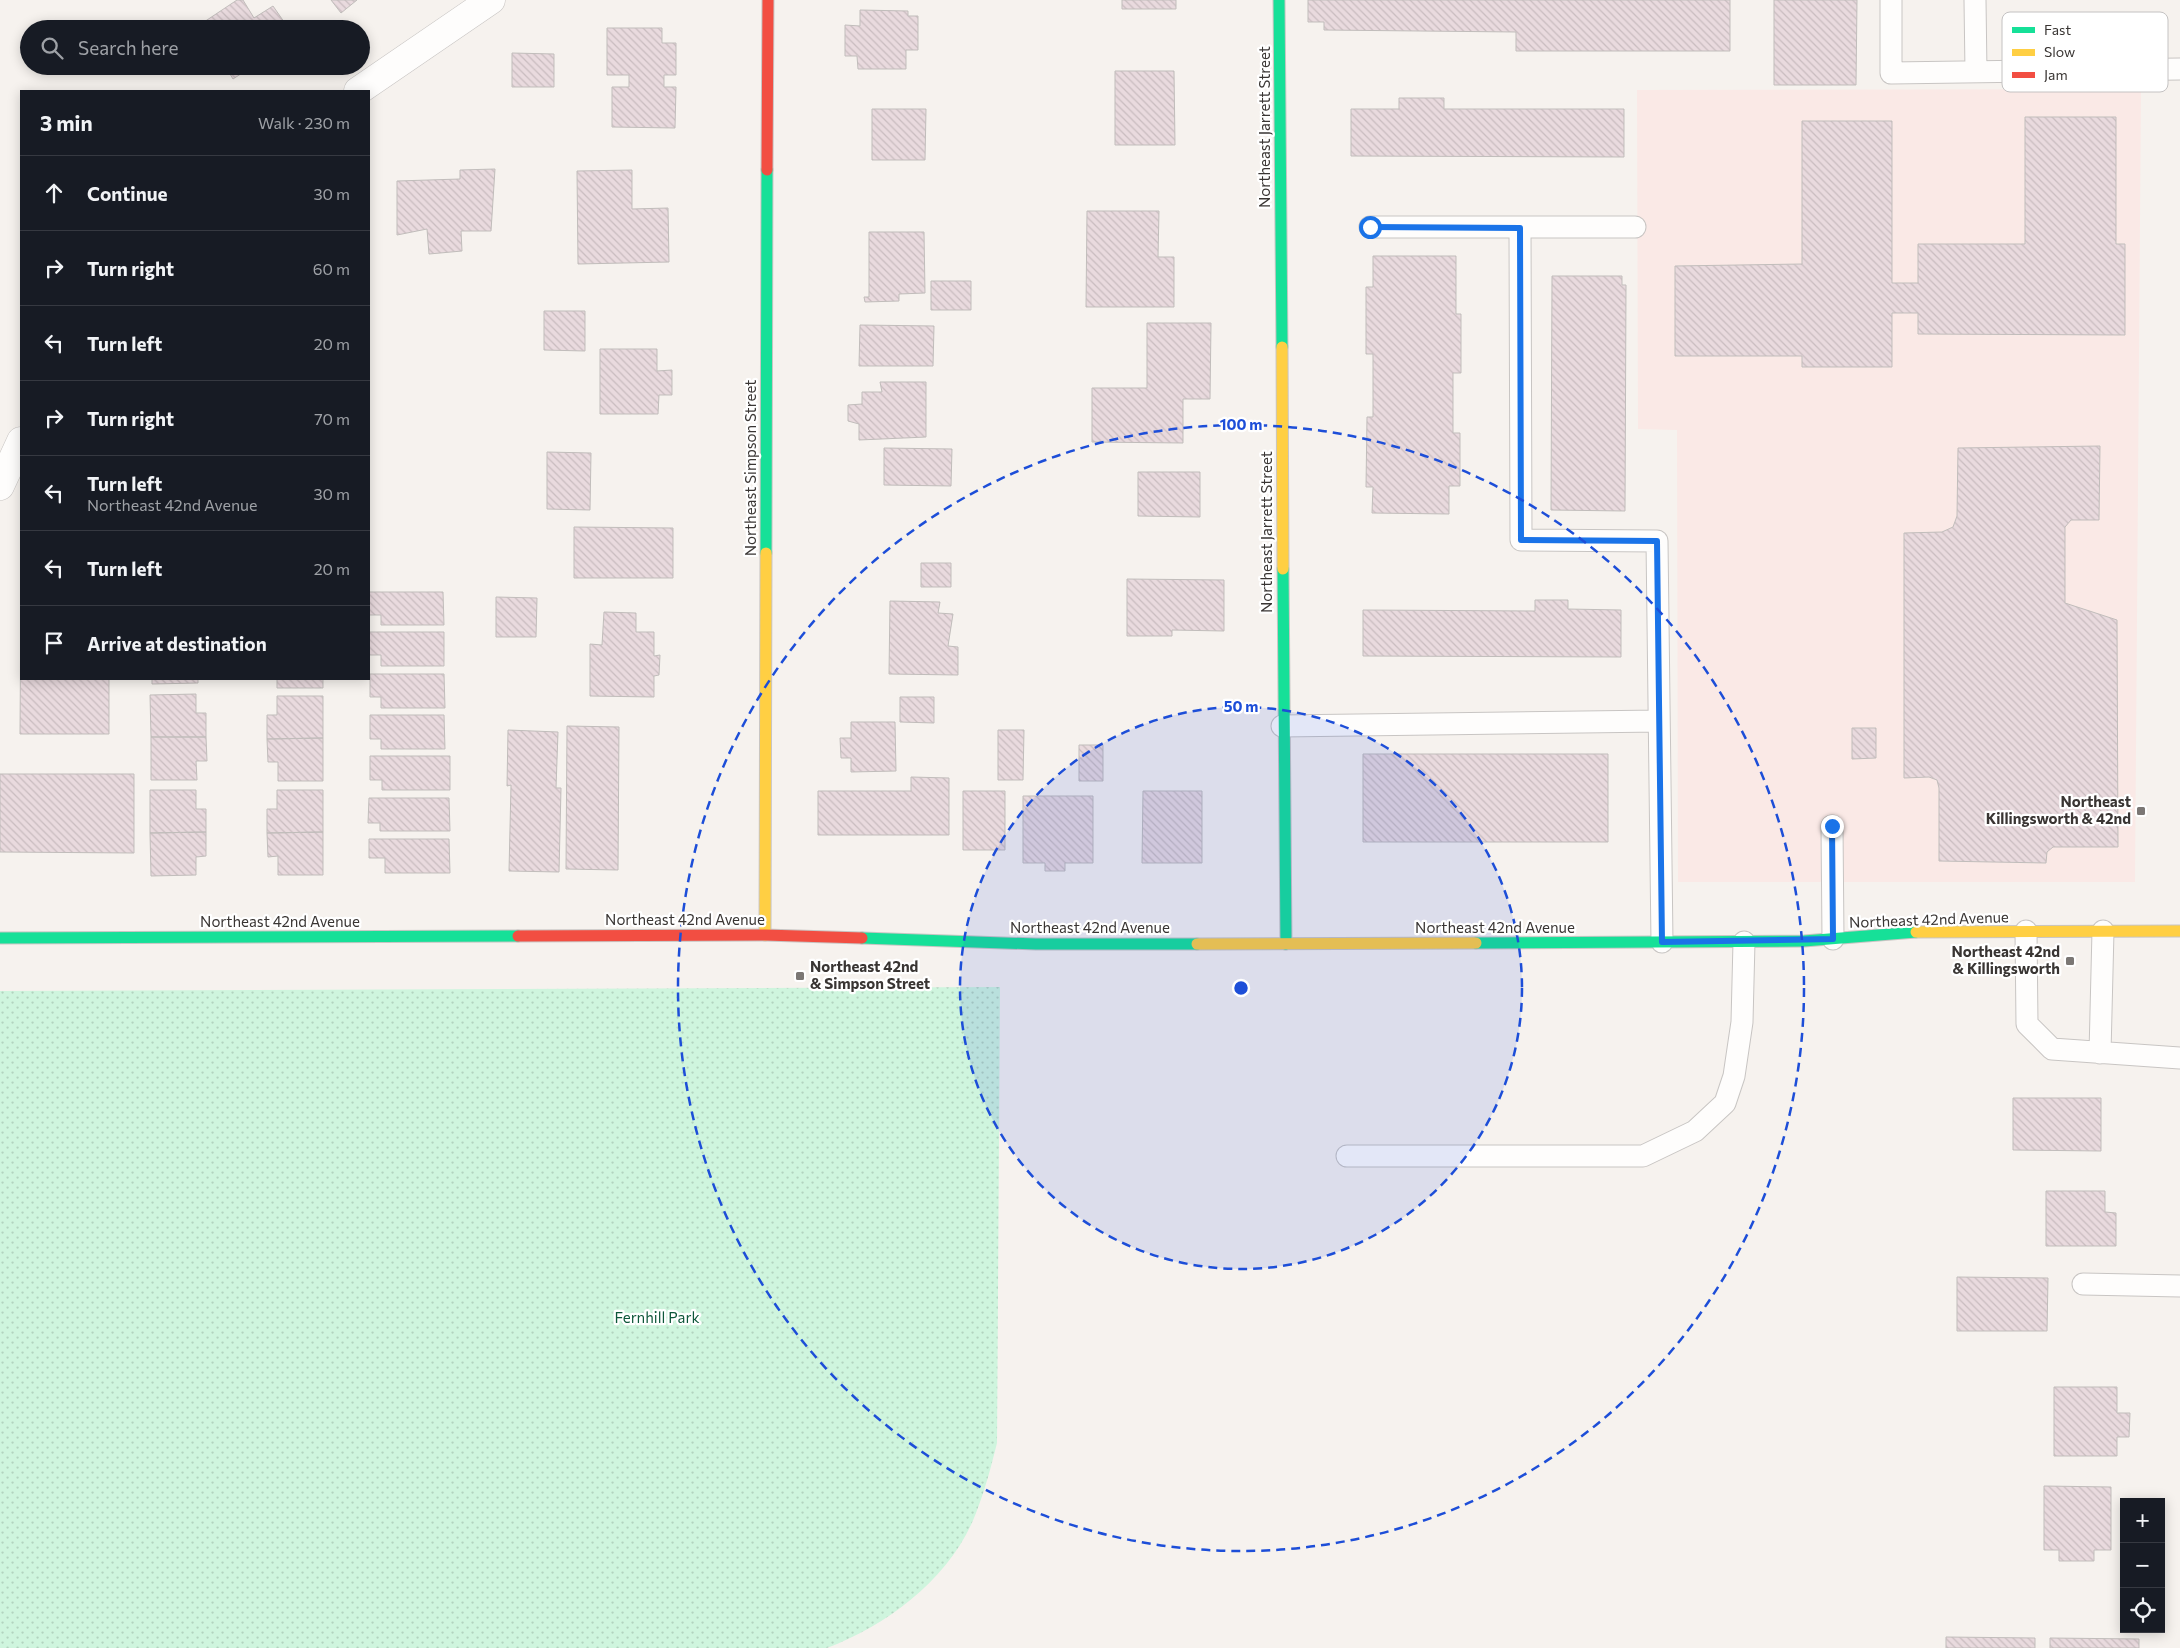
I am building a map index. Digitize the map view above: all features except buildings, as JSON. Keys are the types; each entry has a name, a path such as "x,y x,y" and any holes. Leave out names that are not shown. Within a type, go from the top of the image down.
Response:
{"street":[{"path":"359,90 491,0"},
{"name":"Northeast Simpson Street","path":"765,935 768,0"},
{"name":"Northeast Jarrett Street","path":"1279,0 1282,726 1286,944"},
{"path":"0,486 20,443"},
{"name":"Northeast 42nd Avenue","path":"0,938 765,935 1036,944 1286,944 1744,942 1833,939 1919,932 2180,931"}],"lane":[{"path":"1891,0 1891,72 2002,72"},
{"path":"1974,0 1976,72"},
{"path":"1370,227 1635,227"},
{"path":"1520,228 1521,540 1657,541 1662,942"},
{"path":"1282,726 1659,721"},
{"path":"1832,826 1833,939"},
{"path":"2026,931 2027,1024 2052,1050 2180,1058"},
{"path":"2100,1052 2103,931"},
{"path":"1347,1156 1643,1156 1695,1131 1725,1103 1734,1076 1742,1022 1744,942"},
{"path":"2083,1284 2180,1286"}],"shaded area":[{"path":"2002,89 2002,92 2141,92 2135,882 1678,882 1677,430 1638,429 1637,90"}],"green space":[{"name":"Fernhill Park","path":"1000,987 997,1443 982,1496 965,1536 951,1558 934,1578 895,1612 873,1626 827,1648 0,1648 0,991"}],"traffic: fast":[{"path":"1279,0 1282,347"},
{"path":"766,553 767,170"},
{"path":"1283,569 1286,944"},
{"path":"1476,943 1804,941 1916,932"},
{"path":"0,938 518,936"},
{"path":"862,938 1036,944 1197,944"}],"traffic: slow":[{"path":"1282,347 1283,569"},
{"path":"765,935 766,553"},
{"path":"1916,932 2180,931"},
{"path":"1197,944 1476,943"}],"traffic: jam":[{"path":"767,170 768,0"},
{"path":"518,936 765,935 862,938"}],"place":[{"name":"Northeast Killingsworth & 42nd","path":"2141,811"},
{"name":"Northeast 42nd & Killingsworth","path":"2070,961"},
{"name":"Northeast 42nd & Simpson Street","path":"800,976"}],"route":[{"path":"1370,227 1520,228 1521,540 1657,541 1662,942 1833,939 1832,826"}]}
